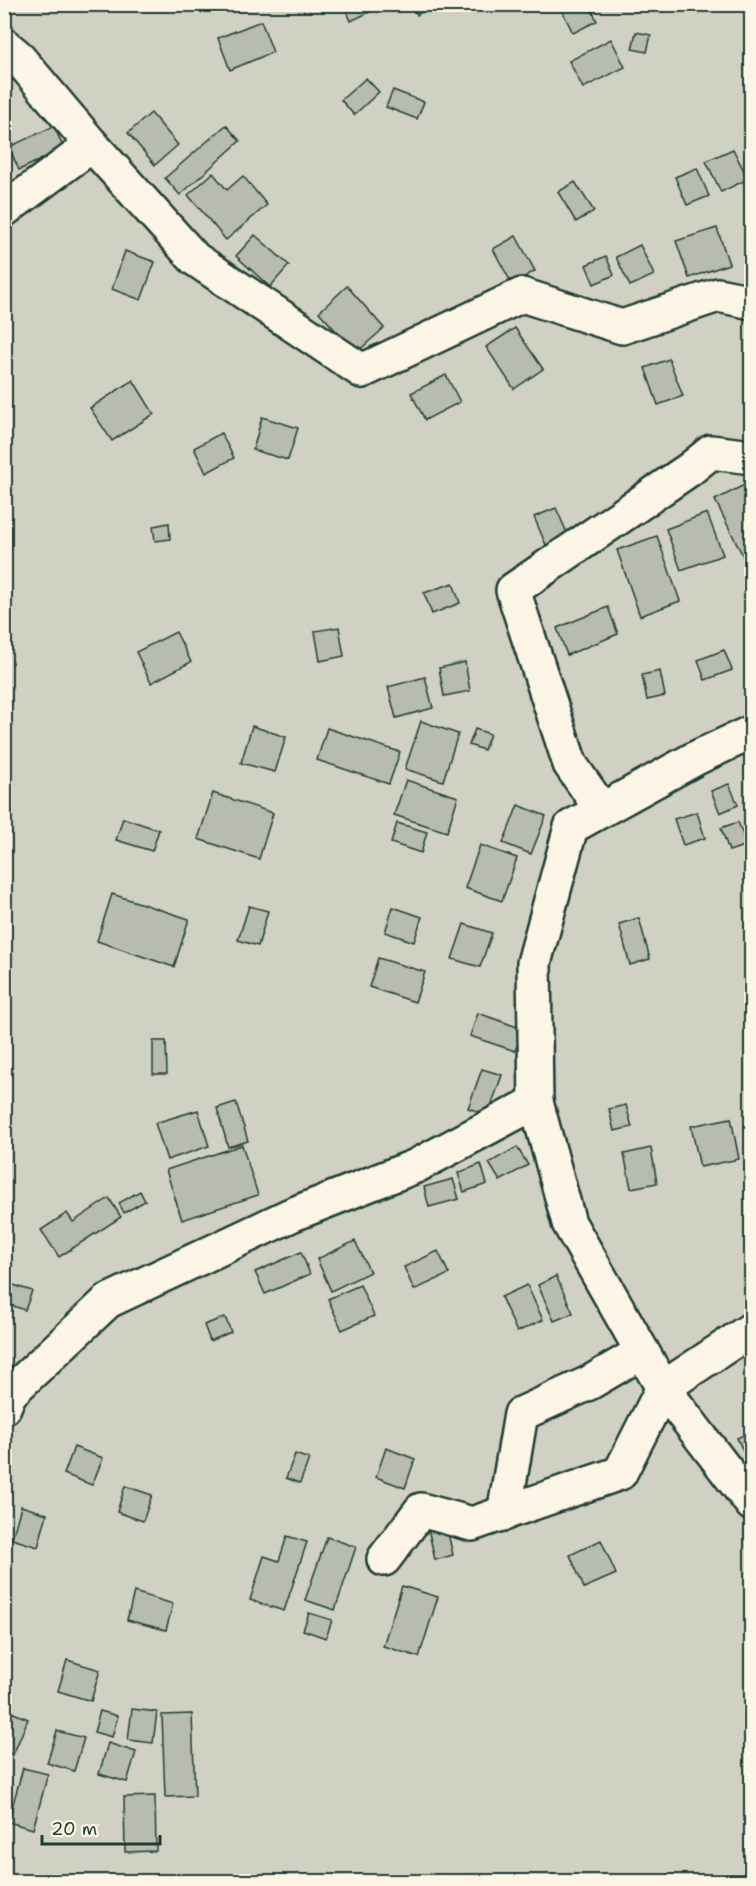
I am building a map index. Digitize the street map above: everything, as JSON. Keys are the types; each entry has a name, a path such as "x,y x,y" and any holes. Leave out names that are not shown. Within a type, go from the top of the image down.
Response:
{"street":[{"path":"4,45 16,55 92,145 195,259 362,371 522,295 622,327 718,295 752,302"},
{"path":"4,210 92,145"},
{"path":"602,810 570,764 513,590 690,469 711,452 752,457"},
{"path":"752,732 696,758 571,827 534,963 536,1102 569,1223 663,1388 752,1504"},
{"path":"6,1398 108,1300 291,1215 416,1166 536,1102"},
{"path":"384,1559 422,1510 472,1524 620,1473 663,1388 752,1329"},
{"path":"504,1514 520,1414 589,1383 642,1352"}],"shaded area":[{"path":"5,5 751,5 751,1881 5,1881"}],"building":[{"path":"344,4 376,4 378,8 351,21"},
{"path":"412,4 436,4 417,15"},
{"path":"559,4 589,4 597,21 573,33"},
{"path":"261,21 273,52 230,70 218,38"},
{"path":"636,32 651,35 647,52 632,49"},
{"path":"611,39 625,67 583,88 569,61"},
{"path":"366,78 379,92 354,115 341,100"},
{"path":"393,90 424,102 417,119 386,107"},
{"path":"151,113 178,145 155,165 128,133"},
{"path":"226,125 240,141 180,195 165,178"},
{"path":"54,126 64,149 19,170 9,147"},
{"path":"733,149 748,179 721,192 706,161"},
{"path":"697,168 709,196 687,205 675,177"},
{"path":"213,173 227,190 243,176 267,205 226,240 188,195"},
{"path":"575,182 594,211 576,222 558,192"},
{"path":"717,228 729,264 689,278 676,241"},
{"path":"255,235 289,265 270,287 236,256"},
{"path":"516,236 535,271 512,284 493,249"},
{"path":"640,245 654,275 630,286 616,257"},
{"path":"125,251 155,262 141,300 112,289"},
{"path":"606,256 614,275 594,284 586,265"},
{"path":"347,286 384,328 356,353 319,312"},
{"path":"515,328 543,369 514,389 486,347"},
{"path":"669,359 683,396 658,405 645,368"},
{"path":"446,375 460,402 425,420 411,393"},
{"path":"133,380 154,414 112,441 90,408"},
{"path":"262,417 298,428 288,460 253,450"},
{"path":"221,433 234,458 206,473 194,448"},
{"path":"752,481 752,571 751,572 715,500"},
{"path":"556,508 568,535 546,545 534,517"},
{"path":"707,513 723,555 681,570 666,529"},
{"path":"169,523 170,539 155,541 153,526"},
{"path":"657,536 680,601 640,616 617,550"},
{"path":"453,583 460,603 432,614 424,593"},
{"path":"608,607 618,634 567,655 557,628"},
{"path":"339,627 344,656 320,661 315,631"},
{"path":"176,632 191,662 151,683 136,652"},
{"path":"724,650 732,670 705,680 698,660"},
{"path":"465,662 470,691 444,696 439,668"},
{"path":"660,671 665,696 647,700 642,675"},
{"path":"425,677 433,708 396,718 388,687"},
{"path":"421,721 458,734 443,781 405,769"},
{"path":"252,726 286,737 275,772 241,763"},
{"path":"327,728 400,752 389,784 317,760"},
{"path":"475,729 490,734 484,750 469,745"},
{"path":"406,780 458,797 447,832 394,815"},
{"path":"729,784 738,805 720,813 711,791"},
{"path":"213,793 273,813 259,859 198,839"},
{"path":"518,805 546,816 531,854 503,843"},
{"path":"697,812 705,838 683,845 674,819"},
{"path":"123,818 159,830 152,851 116,840"},
{"path":"738,822 747,845 729,851 721,828"},
{"path":"397,823 427,832 421,853 391,843"},
{"path":"480,845 517,858 502,901 465,888"},
{"path":"112,894 189,919 174,967 97,941"},
{"path":"249,906 268,911 258,946 238,940"},
{"path":"393,907 422,917 414,942 385,932"},
{"path":"639,918 650,959 630,965 619,924"},
{"path":"464,924 492,933 480,967 452,959"},
{"path":"378,958 425,972 415,1002 369,987"},
{"path":"478,1013 523,1029 515,1051 470,1036"},
{"path":"153,1041 166,1041 167,1074 153,1074"},
{"path":"482,1069 502,1075 488,1115 468,1108"},
{"path":"236,1102 248,1141 228,1147 217,1108"},
{"path":"626,1105 632,1127 614,1131 609,1109"},
{"path":"198,1110 209,1146 167,1160 155,1123"},
{"path":"731,1118 739,1159 700,1167 691,1126"},
{"path":"242,1145 258,1195 182,1220 166,1170"},
{"path":"517,1147 528,1165 500,1181 489,1163"},
{"path":"651,1148 657,1183 631,1188 624,1154"},
{"path":"481,1164 487,1184 464,1192 458,1173"},
{"path":"453,1179 459,1199 429,1207 424,1187"},
{"path":"140,1191 145,1201 124,1213 119,1203"},
{"path":"109,1198 121,1217 59,1257 41,1230 67,1213 73,1222"},
{"path":"355,1241 370,1272 331,1291 317,1259"},
{"path":"438,1251 449,1274 414,1290 404,1267"},
{"path":"301,1252 310,1274 265,1294 255,1272"},
{"path":"556,1276 573,1313 554,1321 538,1285"},
{"path":"4,1282 32,1291 25,1310 4,1303"},
{"path":"360,1285 374,1316 342,1330 328,1299"},
{"path":"527,1285 543,1320 517,1332 501,1297"},
{"path":"225,1317 231,1332 210,1341 204,1325"},
{"path":"752,1431 752,1467 751,1467 737,1438"},
{"path":"74,1447 103,1458 92,1485 64,1474"},
{"path":"386,1448 415,1459 405,1488 376,1477"},
{"path":"295,1454 309,1459 300,1483 286,1478"},
{"path":"125,1486 152,1495 143,1521 117,1512"},
{"path":"21,1506 47,1514 38,1547 12,1539"},
{"path":"446,1524 453,1555 435,1560 428,1528"},
{"path":"287,1536 307,1542 284,1611 250,1600 264,1556 279,1561"},
{"path":"327,1537 356,1547 335,1610 305,1600"},
{"path":"601,1540 616,1574 584,1588 570,1555"},
{"path":"402,1586 438,1597 419,1657 383,1646"},
{"path":"134,1592 173,1604 166,1630 127,1620"},
{"path":"309,1613 332,1620 326,1638 303,1630"},
{"path":"67,1660 100,1670 91,1701 58,1691"},
{"path":"4,1709 28,1719 13,1755 4,1751"},
{"path":"132,1709 157,1712 153,1743 128,1740"},
{"path":"100,1711 118,1716 112,1737 94,1732"},
{"path":"192,1714 195,1796 165,1797 162,1715"},
{"path":"57,1731 84,1738 74,1771 47,1763"},
{"path":"108,1743 136,1752 127,1782 99,1774"},
{"path":"23,1768 48,1774 33,1829 8,1822"},
{"path":"155,1796 156,1851 125,1852 124,1797"}]}
